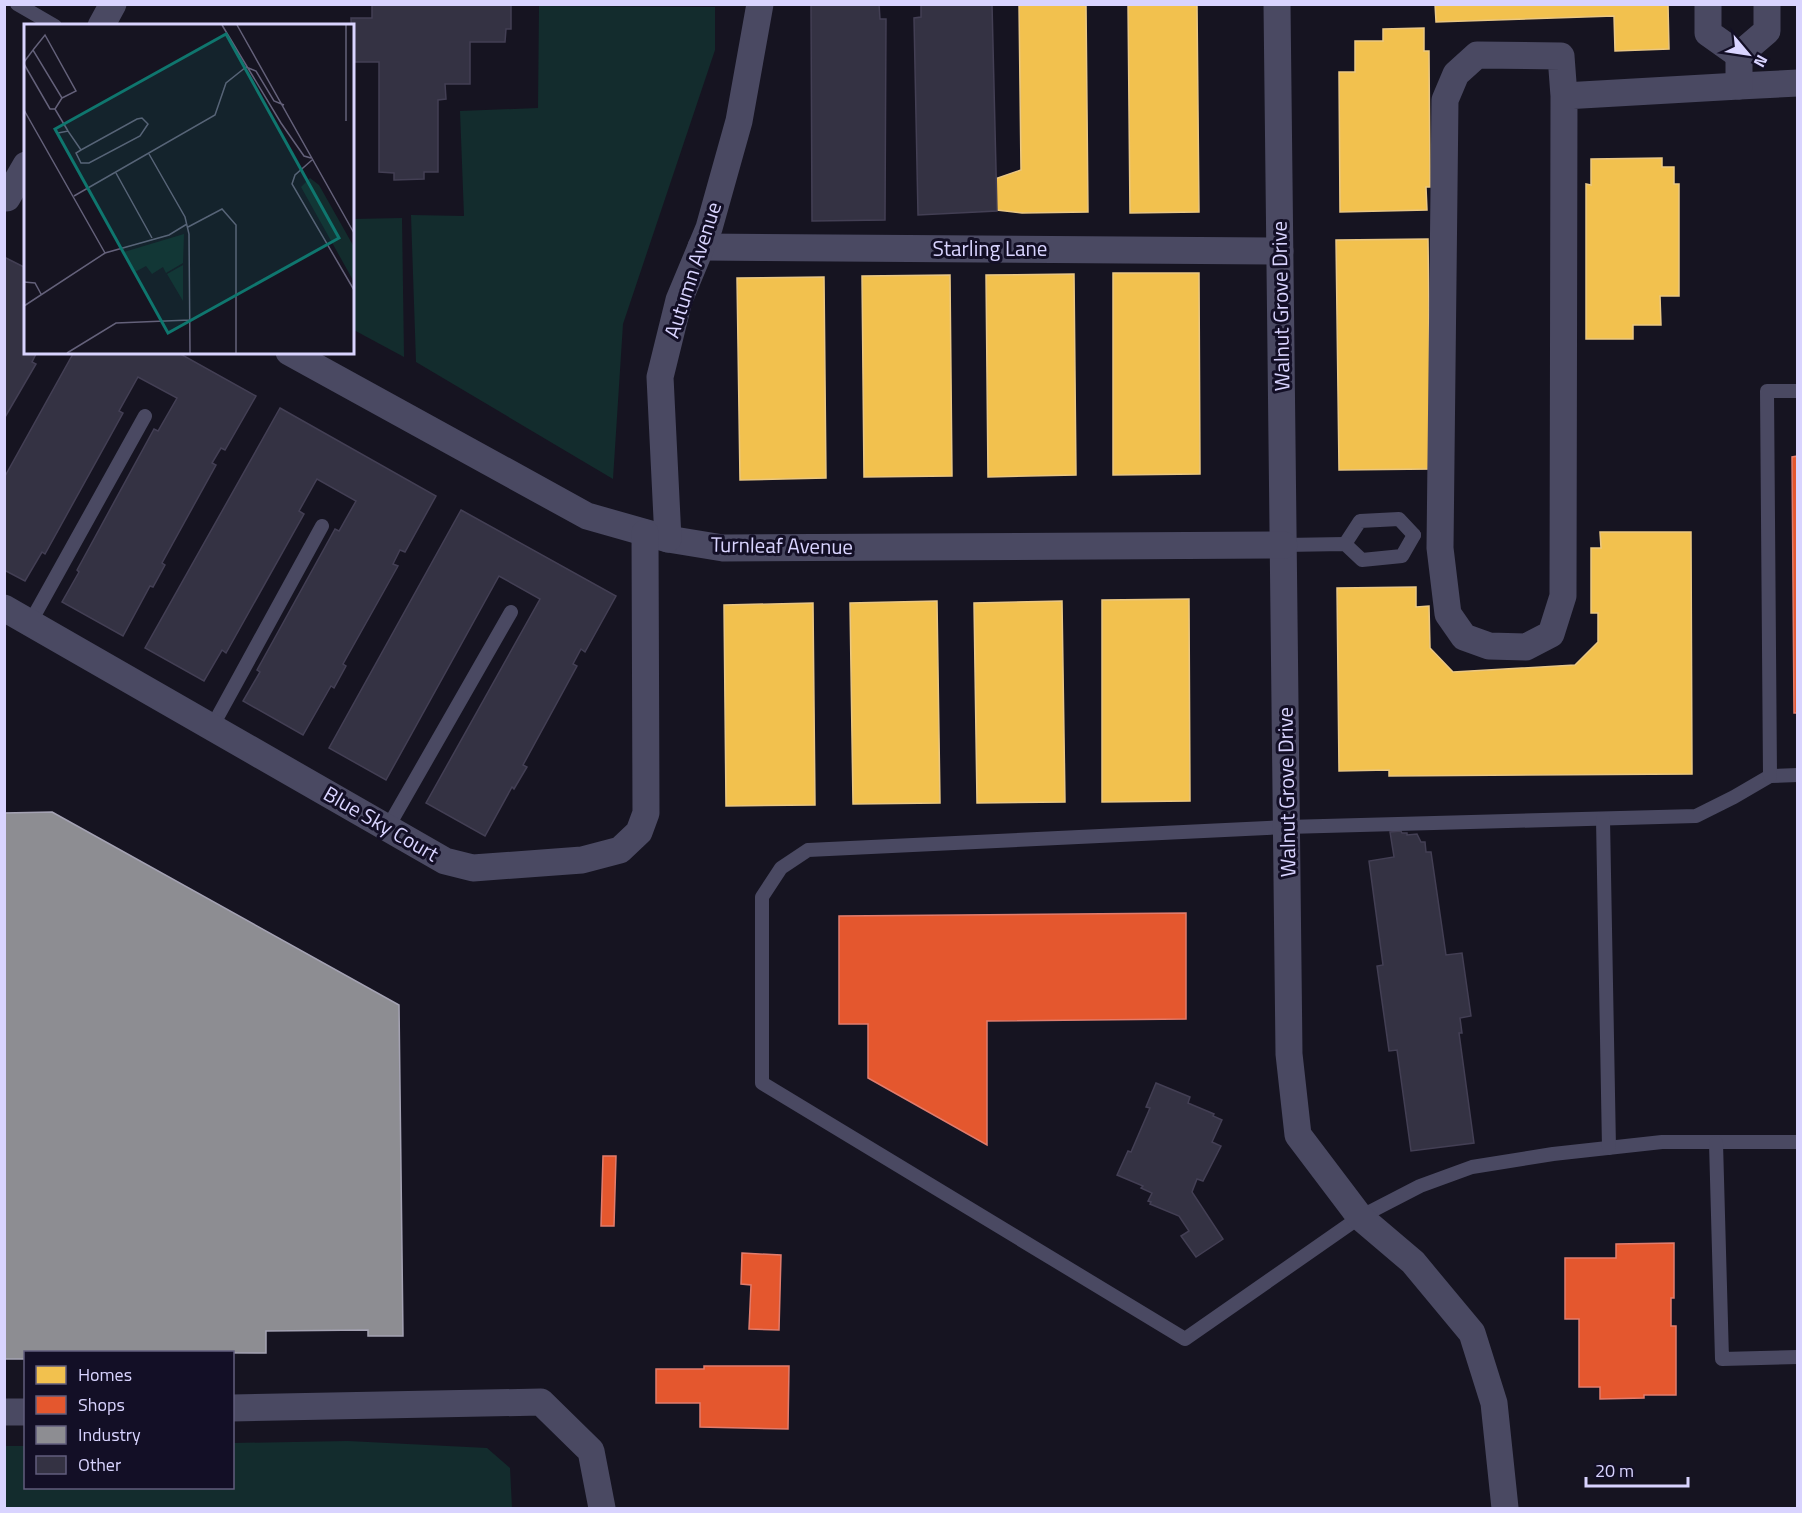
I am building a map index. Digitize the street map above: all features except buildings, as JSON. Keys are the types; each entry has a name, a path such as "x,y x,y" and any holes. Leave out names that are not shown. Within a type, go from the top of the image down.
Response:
{"street":[{"path":"103,24 113,4"},
{"name":"Autumn Avenue","path":"657,536 660,377 679,300 709,228 739,121 760,4"},
{"name":"Walnut Grove Drive","path":"1277,4 1288,1054 1298,1135 1360,1217 1413,1262 1472,1333 1494,1403 1505,1509"},
{"path":"1721,4 1708,5 1708,33 1739,55"},
{"path":"1739,86 1739,55 1767,30 1767,4"},
{"path":"1478,55 1561,56 1564,96 1563,596 1551,634 1526,647 1489,646 1464,637 1448,614 1427,534 1445,100 1456,74 1478,55"},
{"path":"1564,96 1797,83"},
{"path":"12,200 24,170"},
{"name":"Starling Lane","path":"701,247 1280,251"},
{"name":"Turnleaf Avenue","path":"293,354 587,516 657,536 723,548 1284,545"},
{"name":"Blue Sky Court","path":"4,608 445,861 473,868 582,860 620,850 639,832 646,813 657,536"},
{"path":"234,1408 541,1402 591,1451 602,1509"},
{"path":"4,1412 24,1412"}],"lane":[{"path":"17,4 52,24"},
{"path":"1770,776 1767,391 1797,391"},
{"path":"30,623 145,416"},
{"path":"1284,545 1345,544 1362,560 1402,556 1427,534 1399,519 1360,521 1345,544"},
{"path":"212,727 322,526"},
{"path":"388,827 511,612"},
{"path":"1797,775 1770,776 1696,816 1287,827 808,850 781,868 762,897 762,1083 1185,1339 1360,1217 1420,1186 1472,1167 1553,1154 1662,1142 1797,1142"},
{"path":"1603,819 1609,1149"},
{"path":"1716,1143 1722,1359 1797,1357"}],"green space":[{"path":"539,6 715,7 715,50 623,324 613,479 416,362 411,215 464,216 460,111 538,108"},
{"path":"402,218 404,357 354,330 354,219"},
{"path":"348,1441 487,1448 510,1468 512,1508 5,1508 5,1446 24,1446 24,1489 234,1489 234,1443"}]}
